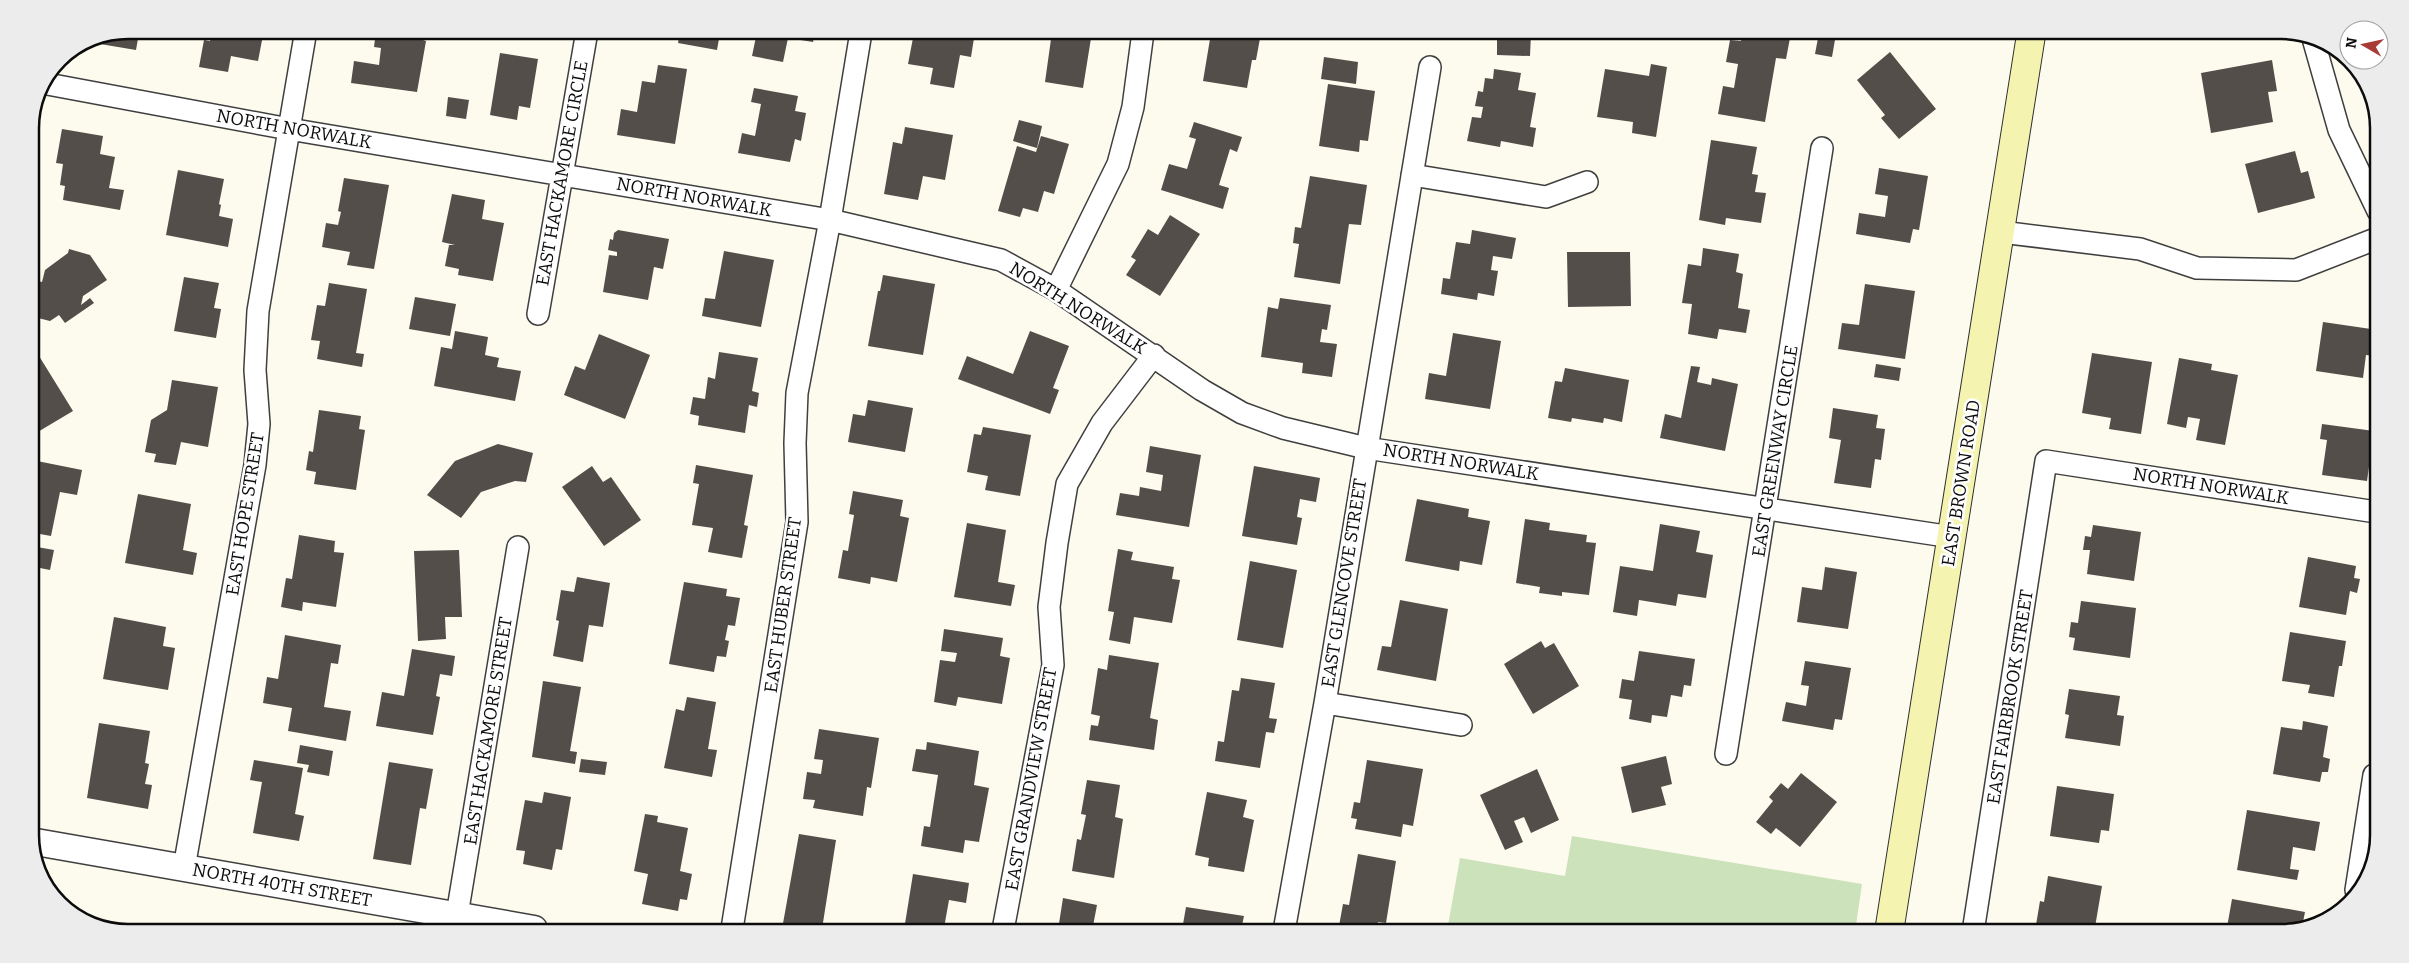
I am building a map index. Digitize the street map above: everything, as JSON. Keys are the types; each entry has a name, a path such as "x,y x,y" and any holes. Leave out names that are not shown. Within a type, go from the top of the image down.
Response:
{"main road":[{"name":"EAST BROWN ROAD","path":"1890,924 2031,39"}],"street":[{"name":"EAST HOPE STREET","path":"184,868 255,465 259,424 255,370 258,311 304,39"},
{"name":"EAST HACKAMORE CIRCLE","path":"538,314 586,39"},
{"name":"EAST HUBER STREET","path":"733,924 797,522 795,443 797,393 830,220 860,39"},
{"path":"1056,290 1118,164 1133,107 1142,39"},
{"path":"2315,45 2339,130 2370,194"},
{"name":"EAST GLENCOVE STREET","path":"1285,924 1430,67"},
{"name":"NORTH NORWALK","path":"50,85 288,129 830,220 1002,260 1056,290 1154,355 1202,390 1242,413 1283,428 1366,448 1952,538"},
{"name":"EAST GREENWAY CIRCLE","path":"1726,754 1822,148"},
{"path":"1412,175 1546,197 1587,182"},
{"path":"2001,232 2140,249 2197,268 2296,270 2370,241"},
{"name":"EAST GRANDVIEW STREET","path":"1004,924 1053,665 1049,607 1067,484 1102,423 1154,355"},
{"name":"NORTH NORWALK","path":"2046,461 2370,511"},
{"name":"EAST FAIRBROOK STREET","path":"1974,924 2046,461"},
{"name":"EAST HACKAMORE STREET","path":"453,924 518,547"},
{"path":"1324,703 1461,725"},
{"path":"2357,881 2370,801"},
{"name":"NORTH 40TH STREET","path":"39,843 184,868 453,924"}],"green space":[{"path":"1572,836 1862,884 1856,924 1448,924 1460,858 1565,876"}],"building":[{"path":"138,39 136,50 97,44 110,40"},
{"path":"210,39 262,39 258,61 231,56 228,72 199,67 204,40 210,41"},
{"path":"375,39 420,39 426,41 417,92 351,83 354,61 379,65 381,48 374,47"},
{"path":"679,39 719,39 717,50 678,43"},
{"path":"756,39 788,39 783,62 752,56"},
{"path":"794,39 814,39 813,42"},
{"path":"913,39 974,39 971,57 960,55 954,88 930,84 933,68 908,64"},
{"path":"1051,39 1091,39 1083,88 1045,82"},
{"path":"1210,39 1260,39 1256,60 1252,60 1247,88 1203,81"},
{"path":"1497,39 1531,39 1530,56 1497,55"},
{"path":"1741,39 1790,39 1786,59 1776,58 1765,122 1718,114 1723,86 1734,88 1738,64 1726,62 1730,40 1741,41"},
{"path":"1818,39 1835,39 1832,57 1815,54"},
{"path":"1890,52 1936,109 1899,139 1881,118 1885,115 1857,80"},
{"path":"500,53 538,59 530,108 519,106 517,120 490,115"},
{"path":"1324,57 1358,62 1356,84 1321,79"},
{"path":"2272,60 2277,91 2268,92 2273,122 2211,133 2201,73"},
{"path":"1651,64 1667,67 1656,137 1632,133 1633,122 1597,117 1605,69 1649,76"},
{"path":"658,65 687,69 675,144 617,135 621,109 637,112 642,81 655,83"},
{"path":"1494,69 1521,73 1518,90 1536,93 1530,127 1536,128 1533,147 1501,141 1500,147 1467,141 1472,117 1481,118 1483,107 1475,106 1478,91 1483,92 1485,78 1493,79"},
{"path":"1328,84 1375,91 1368,141 1360,140 1359,152 1319,146"},
{"path":"754,88 798,96 795,111 806,113 801,141 795,139 790,162 738,153 742,133 755,136 761,104 751,102"},
{"path":"448,97 469,100 466,119 446,116"},
{"path":"1019,120 1042,126 1037,148 1013,141"},
{"path":"1194,122 1242,137 1237,152 1230,149 1219,185 1229,188 1223,209 1161,190 1169,164 1187,169 1196,139 1189,137"},
{"path":"905,127 953,135 945,180 923,176 918,200 884,194 893,142 902,144"},
{"path":"62,129 103,136 100,154 115,157 109,188 124,190 120,210 63,200 65,186 60,185 63,164 56,163"},
{"path":"1041,136 1069,144 1054,194 1044,191 1038,212 1023,208 1020,217 998,211 1017,146 1036,152"},
{"path":"1711,140 1757,147 1752,174 1758,175 1755,192 1766,193 1761,223 1726,218 1725,225 1699,220"},
{"path":"2295,151 2301,173 2308,171 2315,198 2258,213 2245,164"},
{"path":"1879,168 1928,176 1919,230 1913,229 1910,243 1856,234 1859,213 1885,217 1888,196 1875,194"},
{"path":"178,170 224,179 219,204 221,205 219,216 233,219 228,247 166,235"},
{"path":"1310,176 1367,185 1361,225 1349,224 1340,284 1294,277 1299,244 1293,243 1295,227 1301,228"},
{"path":"344,178 389,185 374,269 347,265 350,252 322,247 326,223 338,225 341,212 338,211"},
{"path":"452,194 485,200 482,219 504,223 493,281 458,275 459,269 445,266 449,245 455,245 442,242"},
{"path":"1170,215 1200,234 1160,296 1126,275 1136,260 1131,257 1148,229 1158,235"},
{"path":"618,230 669,239 663,269 654,267 648,300 603,292 609,255 617,256 617,252 608,250 610,239 613,240 614,233"},
{"path":"1472,230 1516,238 1512,259 1493,256 1491,270 1498,271 1494,296 1478,293 1477,300 1441,294 1443,278 1450,279 1456,242 1470,244"},
{"path":"1703,248 1739,254 1736,272 1743,274 1738,308 1750,310 1746,333 1719,329 1717,339 1688,334 1692,304 1682,303 1688,264 1701,266"},
{"path":"69,249 90,255 107,280 83,296 81,305 90,298 94,303 65,323 59,315 50,321 39,318 39,281 42,282 45,270 68,253"},
{"path":"724,251 774,260 761,327 702,316 705,298 715,299"},
{"path":"1567,252 1630,252 1631,306 1568,307"},
{"path":"883,275 935,284 923,355 868,346 878,291 880,291"},
{"path":"184,277 219,283 214,308 221,309 216,338 174,331"},
{"path":"329,283 367,289 356,353 364,354 362,367 317,359 320,341 311,340 317,305 325,306"},
{"path":"1865,284 1915,291 1905,359 1838,349 1842,323 1859,325"},
{"path":"415,297 456,304 450,336 409,329"},
{"path":"1280,298 1331,305 1327,330 1322,329 1320,342 1337,344 1332,377 1302,373 1303,363 1261,357 1268,307 1278,309"},
{"path":"2323,322 2370,329 2370,356 2366,355 2363,378 2316,371"},
{"path":"455,331 488,337 485,355 499,358 497,367 521,371 515,401 434,386 441,347 452,349"},
{"path":"1030,331 1069,346 1053,388 1059,390 1050,414 958,379 967,356 1013,374"},
{"path":"1453,333 1501,341 1490,409 1425,399 1429,373 1446,376"},
{"path":"599,334 650,355 625,419 564,395 575,366 585,370"},
{"path":"719,352 758,358 752,391 759,393 757,407 749,405 745,433 698,425 699,416 690,414 693,397 705,399 708,377 715,379"},
{"path":"2092,353 2152,362 2141,434 2109,429 2111,418 2082,413"},
{"path":"39,356 73,411 39,431"},
{"path":"2179,358 2212,364 2211,370 2238,375 2225,445 2196,440 2200,419 2188,417 2186,428 2167,424"},
{"path":"1876,364 1901,368 1899,381 1874,377"},
{"path":"1691,366 1700,367 1697,382 1711,385 1712,378 1738,384 1725,451 1660,438 1665,414 1681,418"},
{"path":"1565,368 1629,380 1622,422 1604,418 1603,423 1572,418 1571,422 1548,418 1555,381 1562,382"},
{"path":"172,380 218,387 208,447 181,442 176,465 154,462 156,454 145,452 151,420 167,410"},
{"path":"868,400 913,408 905,452 848,442 853,414 865,416"},
{"path":"1833,408 1878,415 1876,428 1885,429 1881,460 1875,459 1871,488 1834,483 1841,440 1829,438"},
{"path":"319,410 361,416 359,429 365,430 356,490 314,484 316,472 306,470 309,451 313,452"},
{"path":"2322,424 2370,430 2370,460 2367,481 2322,475 2327,440 2320,439"},
{"path":"983,427 1031,435 1020,496 985,490 988,476 967,472 974,434 981,435"},
{"path":"498,444 533,453 526,482 515,481 481,492 461,518 427,495 455,461"},
{"path":"1150,446 1201,455 1189,527 1116,515 1120,493 1139,496 1140,487 1161,491 1163,475 1146,472"},
{"path":"39,461 82,470 77,495 60,492 51,536 40,534 39,538"},
{"path":"696,465 753,475 744,525 748,526 742,558 708,552 713,528 692,525 699,484 693,483"},
{"path":"592,466 603,482 611,477 641,520 604,546 562,487"},
{"path":"1254,466 1320,478 1316,502 1300,499 1297,517 1302,518 1297,545 1242,536"},
{"path":"853,491 903,500 900,516 909,518 897,582 871,577 870,584 838,578 843,550 848,551 854,515 849,514"},
{"path":"138,494 191,504 183,550 197,553 193,575 125,563"},
{"path":"1417,499 1469,509 1468,517 1490,521 1482,565 1460,561 1459,571 1405,561"},
{"path":"1525,519 1550,523 1549,530 1587,535 1586,542 1596,543 1589,595 1562,592 1562,596 1539,593 1540,587 1516,583"},
{"path":"967,523 1006,530 998,582 1015,585 1011,606 954,597"},
{"path":"1660,524 1700,531 1696,552 1713,555 1706,598 1678,594 1676,606 1639,600 1637,616 1613,612 1620,566 1653,571"},
{"path":"2093,525 2141,532 2134,581 2087,574 2090,550 2083,550 2085,536 2091,537"},
{"path":"299,535 335,541 334,552 344,553 336,607 303,602 302,611 281,607 286,578 292,579"},
{"path":"39,547 54,550 50,570 39,568"},
{"path":"1118,549 1133,552 1131,560 1174,567 1172,579 1180,580 1172,623 1134,617 1130,644 1109,640 1114,612 1108,611"},
{"path":"459,550 462,617 445,617 446,639 418,641 414,551"},
{"path":"2308,557 2356,566 2354,578 2360,579 2357,593 2350,591 2346,615 2299,607"},
{"path":"1250,561 1297,570 1283,648 1237,640"},
{"path":"1825,567 1857,572 1848,629 1797,622 1802,587 1822,590"},
{"path":"577,577 610,583 603,627 589,625 583,662 553,656 559,621 556,620 561,590 574,592"},
{"path":"684,582 727,589 726,596 740,598 735,626 728,625 725,640 729,641 726,657 717,656 714,672 669,664"},
{"path":"1400,600 1448,609 1436,681 1377,670 1382,646 1391,647"},
{"path":"2081,601 2136,608 2130,658 2073,650 2075,638 2069,637 2071,622 2078,623"},
{"path":"114,617 166,627 163,646 175,648 168,690 103,679"},
{"path":"944,629 1003,638 1000,656 1010,658 1002,704 958,697 956,706 934,702 940,660 955,662 957,653 941,651"},
{"path":"2290,632 2346,641 2342,666 2339,666 2334,697 2308,693 2310,685 2282,681"},
{"path":"285,635 341,645 338,664 331,663 324,707 351,711 346,741 288,731 292,708 263,703 267,677 278,679"},
{"path":"1541,641 1545,648 1554,643 1579,686 1533,714 1504,664"},
{"path":"412,649 455,656 452,676 440,674 436,696 440,697 433,735 376,726 382,692 404,696"},
{"path":"1639,651 1695,659 1691,686 1684,685 1682,697 1671,695 1667,717 1652,715 1651,723 1629,719 1632,700 1619,698 1622,679 1634,681"},
{"path":"1109,655 1159,663 1150,718 1158,720 1154,750 1089,740 1091,725 1098,726 1100,716 1091,714 1098,668 1107,670"},
{"path":"1805,661 1851,668 1842,720 1835,719 1833,730 1782,721 1786,702 1806,706 1809,686 1801,685"},
{"path":"1241,678 1275,683 1269,718 1277,719 1274,733 1266,732 1260,768 1215,761 1218,741 1224,742 1232,690 1239,691"},
{"path":"543,681 581,687 570,751 577,752 575,764 532,757"},
{"path":"2069,689 2120,696 2117,715 2124,716 2120,746 2065,738 2069,715 2065,714"},
{"path":"687,697 716,702 708,749 717,750 712,777 664,768 676,709 684,711"},
{"path":"2303,721 2328,726 2323,757 2330,759 2328,772 2322,772 2320,782 2273,774 2281,727 2302,730"},
{"path":"99,723 150,731 145,763 149,764 145,784 152,785 148,809 87,798"},
{"path":"819,729 879,738 871,788 867,787 863,816 813,808 815,800 803,799 807,772 821,774 823,760 814,759"},
{"path":"927,742 979,751 974,785 989,788 979,842 965,840 963,853 921,846 924,826 930,827 938,775 912,771 916,749 926,750"},
{"path":"300,745 333,751 329,776 307,772 309,765 297,763"},
{"path":"1666,756 1672,784 1661,787 1666,805 1632,813 1621,767"},
{"path":"581,759 607,762 605,775 579,772"},
{"path":"254,760 303,768 295,814 304,816 299,841 253,833 262,782 250,780"},
{"path":"1367,760 1423,769 1413,826 1403,824 1401,837 1355,829 1357,819 1351,818 1354,802 1360,803"},
{"path":"389,762 433,769 426,809 420,808 411,865 373,859"},
{"path":"1537,769 1559,820 1531,833 1524,817 1514,821 1523,842 1505,850 1480,795"},
{"path":"1801,773 1837,802 1800,847 1776,828 1771,834 1756,822 1773,801 1769,797 1781,783 1788,789"},
{"path":"1087,780 1120,785 1115,817 1123,819 1114,878 1072,871 1077,839 1081,840 1086,815 1081,814"},
{"path":"2057,786 2114,794 2109,831 2101,830 2099,843 2050,836"},
{"path":"544,792 571,797 562,850 556,849 552,870 523,864 525,851 516,850 525,800 542,803"},
{"path":"1207,792 1247,800 1243,817 1254,820 1244,872 1208,866 1209,858 1195,855"},
{"path":"2247,810 2320,822 2315,851 2293,847 2290,869 2299,870 2297,880 2237,870"},
{"path":"645,814 658,816 657,822 688,828 680,871 692,874 687,900 680,899 678,911 642,904 648,874 634,871"},
{"path":"799,834 836,840 823,924 783,924"},
{"path":"1358,854 1396,861 1386,923 1339,924 1343,904 1349,905"},
{"path":"913,874 969,883 966,903 949,900 945,924 905,924"},
{"path":"2048,876 2102,886 2096,924 2036,924 2040,901 2044,902"},
{"path":"1063,898 1097,905 1093,924 1059,924"},
{"path":"2232,899 2305,912 2303,921 2293,923 2228,924"},
{"path":"1186,907 1244,916 1242,924 1183,924"}]}
